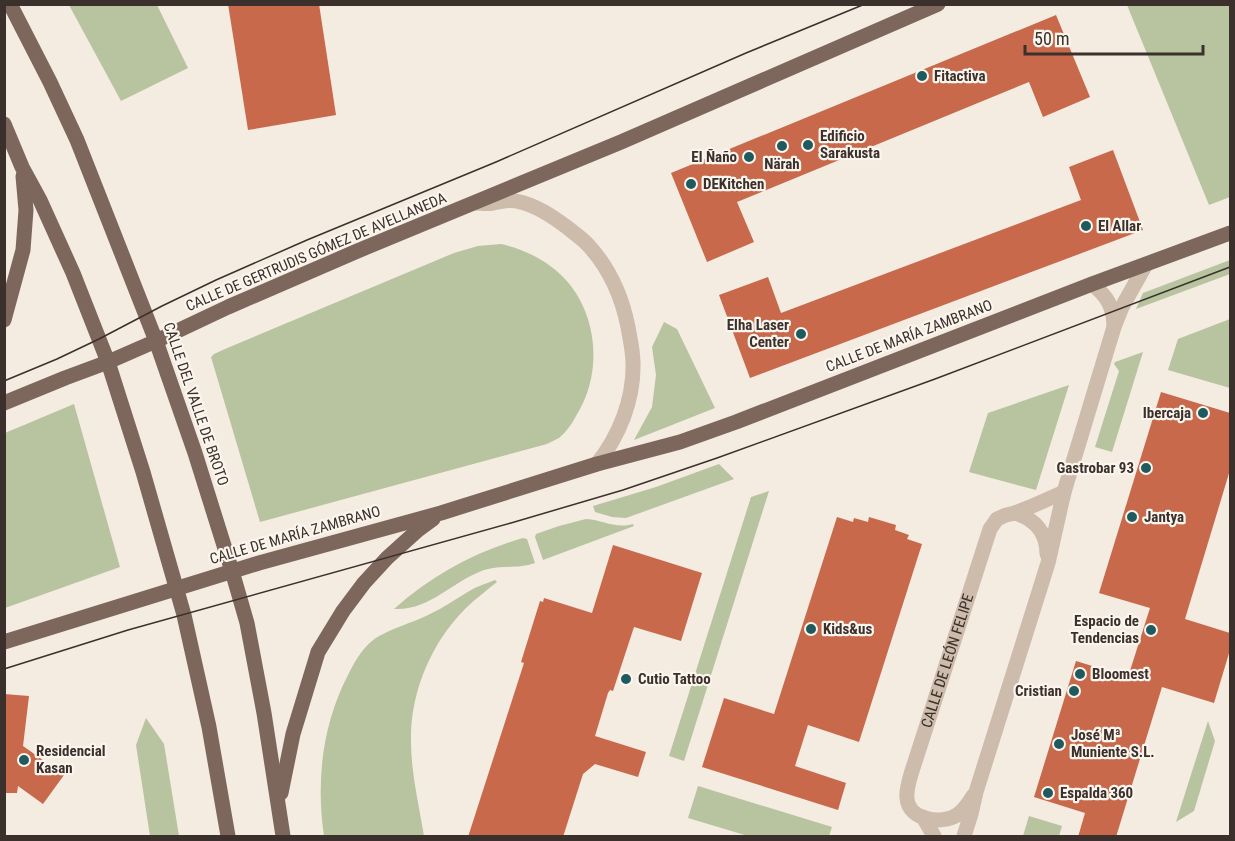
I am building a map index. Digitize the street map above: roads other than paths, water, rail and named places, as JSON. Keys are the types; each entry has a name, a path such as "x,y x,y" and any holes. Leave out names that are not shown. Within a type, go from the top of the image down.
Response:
{"main road":[{"name":"CALLE DEL VALLE DE BROTO","path":"10,4 77,140 156,341 195,453 247,623 283,837"},
{"name":"CALLE DE GERTRUDIS GÓMEZ DE AVELLANEDA","path":"4,403 108,362 355,252 610,147 938,4"},
{"path":"4,124 22,167 74,273 108,362 143,472 177,588 209,727 228,837"},
{"path":"4,320 23,250 26,210 22,167"},
{"name":"CALLE DE MARÍA ZAMBRANO","path":"4,642 232,571 441,513 597,464 680,442 1230,232"},
{"path":"279,807 292,734 318,652 343,611 364,583 387,558 441,513"}],"street":[{"name":"CALLE DE GERTRUDIS GÓMEZ DE AVELLANEDA","path":"475,203 515,201 532,206 554,217 588,245 610,276 619,295 631,343 633,380 624,419 607,452 597,464"},
{"path":"964,837 1047,563 1064,492 1114,327 1122,307 1145,266"},
{"path":"1092,284 1110,303 1114,327"},
{"name":"CALLE DE LEÓN FELIPE","path":"934,837 923,817 909,808 906,798 911,774 990,529 997,519 1064,492"},
{"path":"1015,513 1036,524 1043,533 1047,544 1047,563"},
{"path":"923,817 937,820 956,815 969,803 976,792"}],"tram line":[{"path":"4,381 57,359 216,280 307,240 865,4"},
{"path":"4,669 128,630 623,490 935,379 1230,267"}],"place":[{"name":"Fitactiva","path":"922,76"},
{"name":"Edificio Sarakusta","path":"808,145"},
{"name":"Närah","path":"782,146"},
{"name":"El Ñaño","path":"749,157"},
{"name":"DEKitchen","path":"691,184"},
{"name":"El Allar","path":"1086,226"},
{"name":"Elha Laser Center","path":"801,334"},
{"name":"Ibercaja","path":"1203,413"},
{"name":"Gastrobar 93","path":"1146,468"},
{"name":"Jantya","path":"1132,517"},
{"name":"Kids&us","path":"811,629"},
{"name":"Espacio de Tendencias","path":"1151,630"},
{"name":"Bloomest","path":"1080,674"},
{"name":"Cutio Tattoo","path":"626,679"},
{"name":"Cristian","path":"1074,691"},
{"name":"José Mª Muniente S.L.","path":"1059,744"},
{"name":"Residencial Kasan","path":"24,760"},
{"name":"Espalda 360","path":"1048,793"}]}
